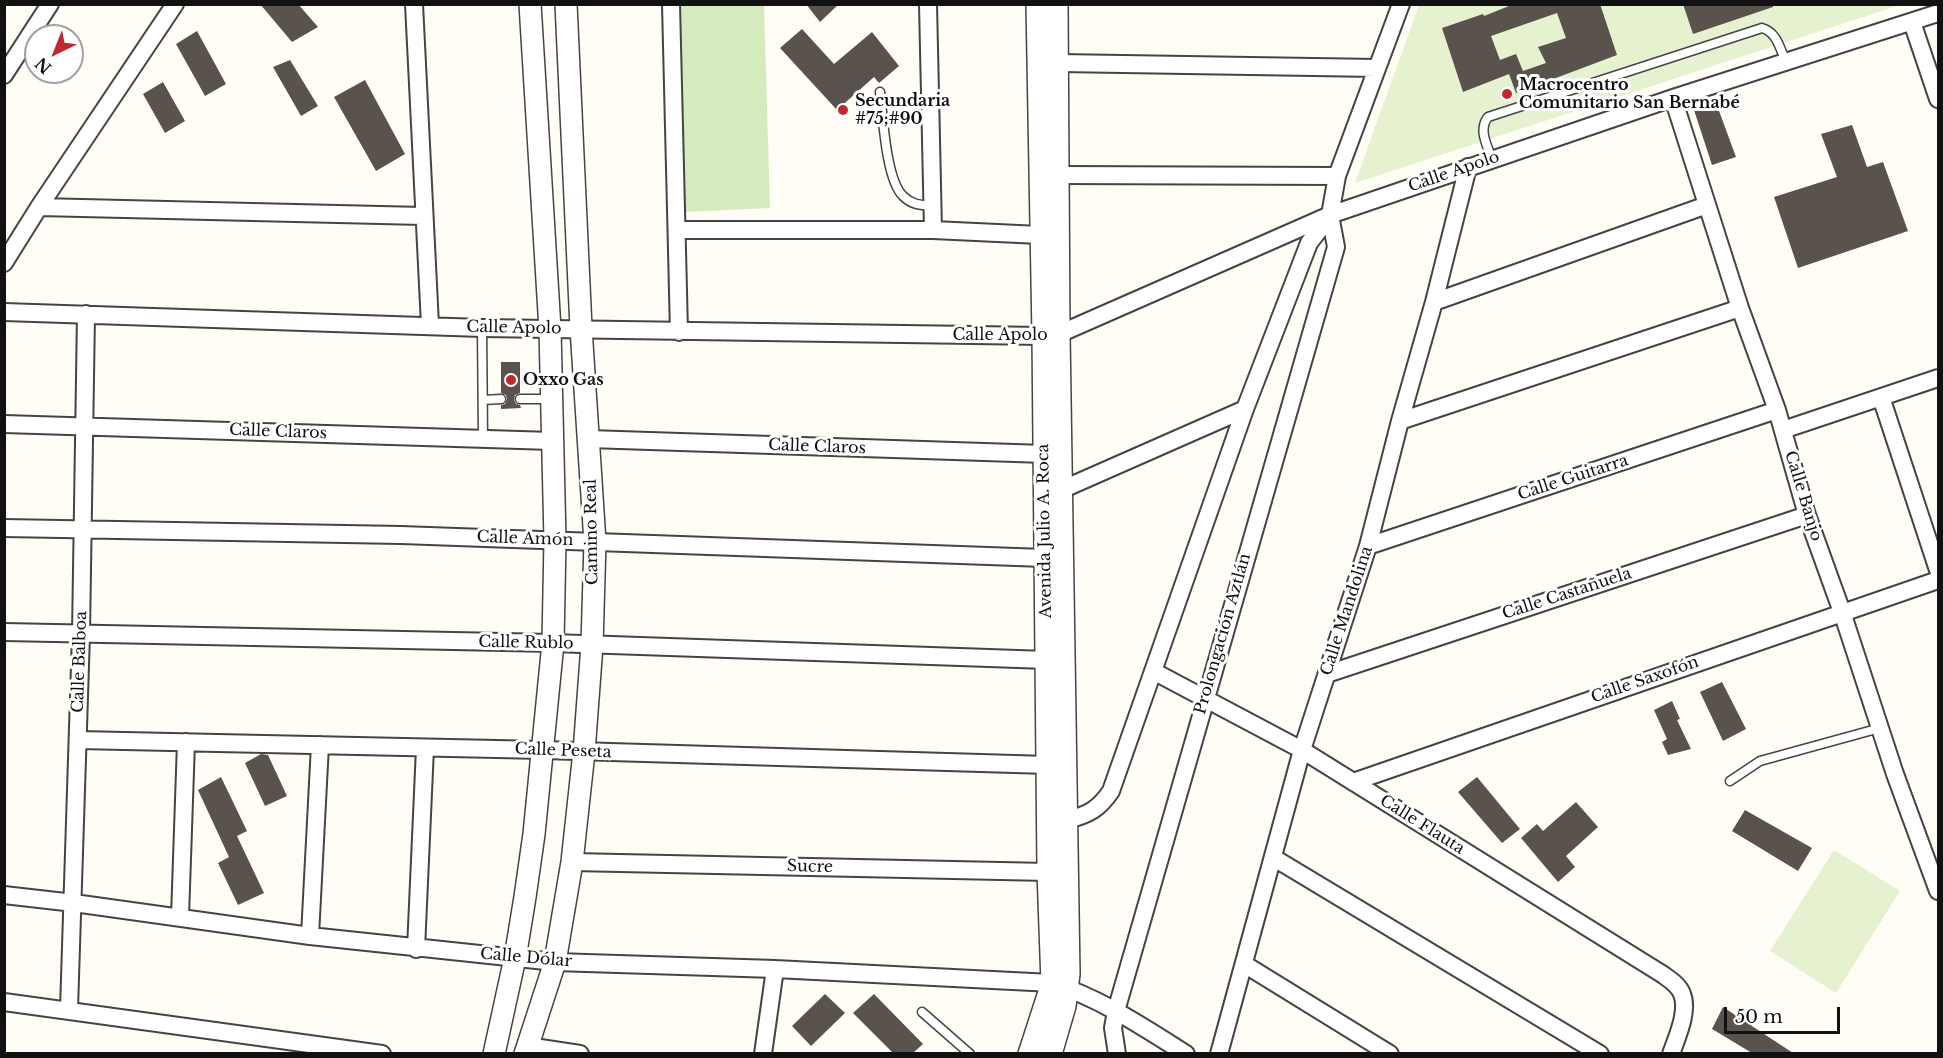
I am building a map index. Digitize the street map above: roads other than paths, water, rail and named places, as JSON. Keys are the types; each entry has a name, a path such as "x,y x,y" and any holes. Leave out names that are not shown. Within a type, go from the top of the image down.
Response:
{"street":[{"path":"4,75 50,4"},
{"path":"4,263 175,4"},
{"path":"414,4 430,325"},
{"path":"494,1053 515,958 534,834 554,643 555,540 550,329 530,4"},
{"name":"Camino Real","path":"526,1050 555,962 572,862 584,752 592,645 595,542 581,328 566,4"},
{"path":"671,4 679,332"},
{"path":"928,4 933,230"},
{"name":"Avenida Julio A. Roca","path":"1029,1053 1060,985 1067,820 1061,490 1051,335 1040,235 1037,4"},
{"name":"Avenida Julio A. Roca","path":"1051,1053 1065,1006 1060,985 1048,872 1044,558 1045,454 1058,175 1058,4"},
{"name":"Prolongación Aztlán","path":"1117,1053 1113,1028 1116,1011 1336,247 1330,215 1337,177 1401,4"},
{"name":"Calle Apolo","path":"4,312 482,328 1051,335 1330,215 1673,98 1938,13"},
{"path":"1912,22 1938,99"},
{"path":"1059,63 1377,68"},
{"name":"Calle Banjo","path":"1673,98 1740,308 1777,410 1807,515 1915,831 1938,891"},
{"name":"Calle Mandolina","path":"1219,1053 1302,750 1368,546 1468,167"},
{"path":"1058,175 1337,177"},
{"path":"1434,302 1707,205"},
{"path":"39,207 423,216"},
{"name":"Prolongación Aztlán","path":"1067,820 1085,816 1094,811 1111,791 1245,410 1309,243 1330,215"},
{"path":"677,230 933,230 1040,235"},
{"path":"1400,421 1740,308"},
{"name":"Calle Balboa","path":"69,1010 81,634 86,314"},
{"path":"1783,430 1938,378"},
{"path":"1881,398 1938,570"},
{"path":"1061,490 1245,410"},
{"name":"Calle Guitarra","path":"1368,546 1777,410"},
{"name":"Calle Claros","path":"4,424 552,441"},
{"name":"Calle Claros","path":"590,439 1045,454"},
{"name":"Calle Castañuela","path":"1327,674 1807,515"},
{"name":"Calle Amón","path":"4,528 400,535 1044,558"},
{"name":"Calle Saxofón","path":"1353,782 1938,580"},
{"name":"Calle Rublo","path":"4,632 554,643 1047,660"},
{"name":"Calle Flauta","path":"1153,671 1302,750 1656,971 1678,987 1682,994 1683,1013 1671,1053"},
{"name":"Calle Peseta","path":"78,740 543,750 1048,765"},
{"path":"180,917 186,742"},
{"path":"310,936 320,745"},
{"path":"416,949 425,748"},
{"path":"1274,858 1600,1053"},
{"name":"Sucre","path":"572,862 1048,872"},
{"name":"Calle Dólar","path":"4,895 416,949 555,962 775,969 1060,985"},
{"path":"1244,964 1390,1053"},
{"path":"763,1053 775,969"},
{"path":"1060,985 1116,1011 1186,1053"},
{"path":"4,1002 382,1053"},
{"path":"526,1050 580,1053"}],"lane":[{"path":"1492,159 1483,124 1488,117 1499,113 1762,28 1774,35 1786,62"},
{"path":"880,93 891,176 901,195 916,205 932,206"},
{"path":"482,328 483,438"},
{"path":"483,400 501,399"},
{"path":"520,399 550,399"},
{"path":"1730,781 1760,761 1880,728"},
{"path":"922,1012 970,1053"}],"place":[{"name":"Macrocentro Comunitario San Bernabé","path":"1507,94"},
{"name":"Secundaria #75;#90","path":"843,110"},
{"name":"Oxxo Gas","path":"511,380"}]}
